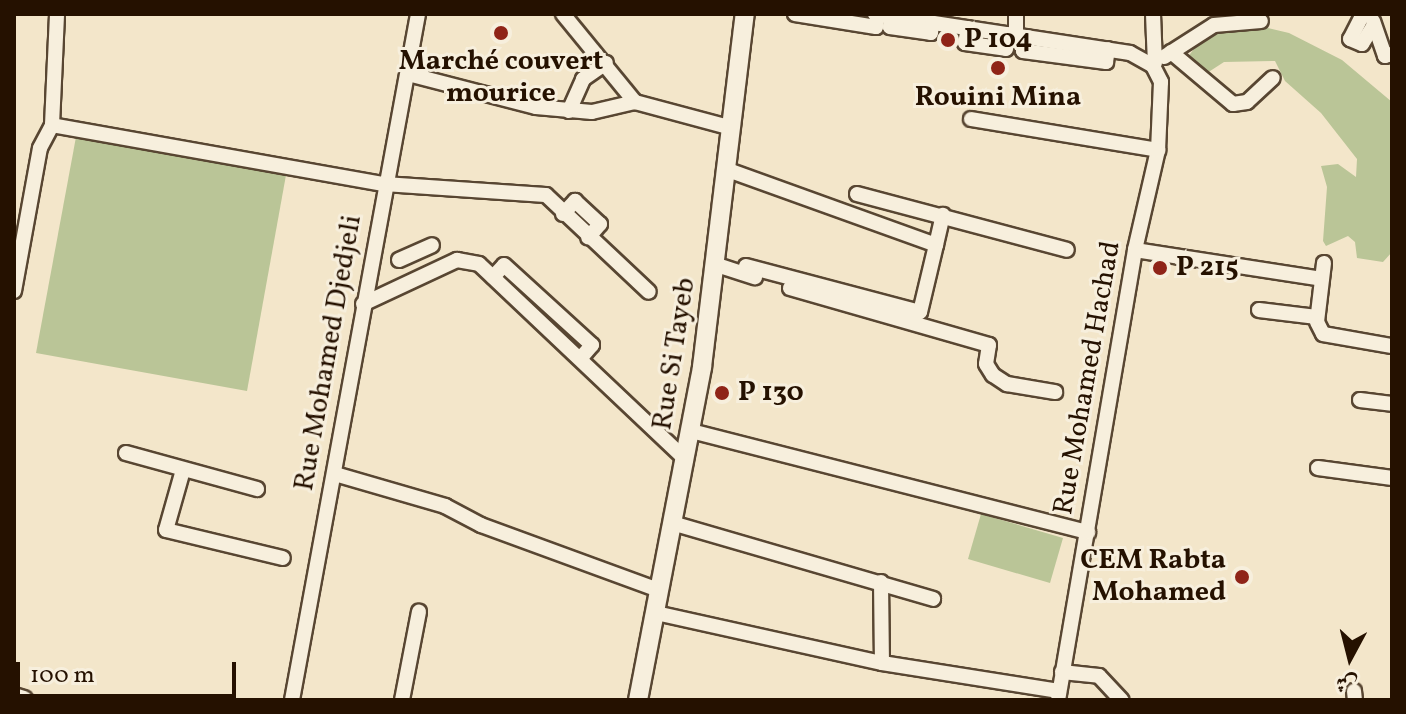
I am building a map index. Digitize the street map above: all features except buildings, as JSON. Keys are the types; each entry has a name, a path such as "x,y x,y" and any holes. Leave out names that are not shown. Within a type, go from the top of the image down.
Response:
{"main road":[{"name":"Rue Si Tayeb","path":"638,700 686,460 717,265 745,14"},
{"path":"14,697 24,700"}],"street":[{"path":"14,291 40,148 52,125 57,14"},
{"name":"Rue Mohamed Djedjeli","path":"292,700 335,474 384,184 418,14"},
{"path":"563,14 635,102"},
{"path":"795,14 876,27 881,15"},
{"path":"1016,14 1016,36 1023,51 1106,62 1108,49 1135,55 1154,65 1214,25 1261,21"},
{"name":"Rue Mohamed Hachad","path":"1058,695 1135,250 1158,150 1162,88 1154,65 1153,14"},
{"path":"881,15 915,17 932,23 968,28 965,43 1006,49 1016,36"},
{"path":"881,15 890,27 931,33 932,23"},
{"path":"1369,18 1385,56 1392,54"},
{"path":"1171,52 1233,104 1246,104 1273,78"},
{"path":"569,111 583,79 606,63"},
{"path":"408,74 569,111 592,112 635,102 732,128"},
{"path":"971,119 1158,150"},
{"path":"52,125 384,184 537,193 553,200 588,238 649,292"},
{"path":"728,170 936,245"},
{"path":"857,194 1067,250"},
{"path":"746,266 920,312 943,215"},
{"path":"399,260 432,245"},
{"path":"1135,250 1322,279"},
{"path":"417,252 428,274"},
{"path":"363,304 463,260 479,264 686,460"},
{"path":"1324,263 1317,317 1319,330 1328,337 1392,346"},
{"path":"717,265 989,345 986,364 993,375 1007,384 1055,392"},
{"path":"1259,310 1317,317"},
{"path":"1360,400 1392,404"},
{"path":"691,431 1088,532"},
{"path":"126,453 257,489"},
{"path":"1318,468 1392,478"},
{"path":"183,470 166,530 283,558"},
{"path":"335,474 445,506 481,525 659,590"},
{"path":"672,523 933,599"},
{"path":"881,582 882,663"},
{"path":"402,700 419,612"},
{"path":"656,613 882,663 1058,695"},
{"path":"1062,672 1099,676 1121,700"}],"green space":[{"path":"1260,26 1289,33 1342,60 1392,102 1392,252 1383,262 1357,258 1355,242 1348,236 1326,246 1323,241 1327,187 1321,166 1338,164 1356,177 1357,159 1321,113 1285,81 1275,61 1224,62 1207,73 1187,58 1197,45 1230,27"},
{"path":"76,137 286,175 247,391 36,353"},
{"path":"981,514 1063,538 1050,583 968,559"}],"place":[{"name":"Marché couvert mourice","path":"501,33"},
{"name":"P 104","path":"948,40"},
{"name":"Rouini Mina","path":"998,68"},
{"name":"P 215","path":"1160,268"},
{"name":"P 130","path":"722,393"},
{"name":"CEM Rabta Mohamed","path":"1242,577"}]}
